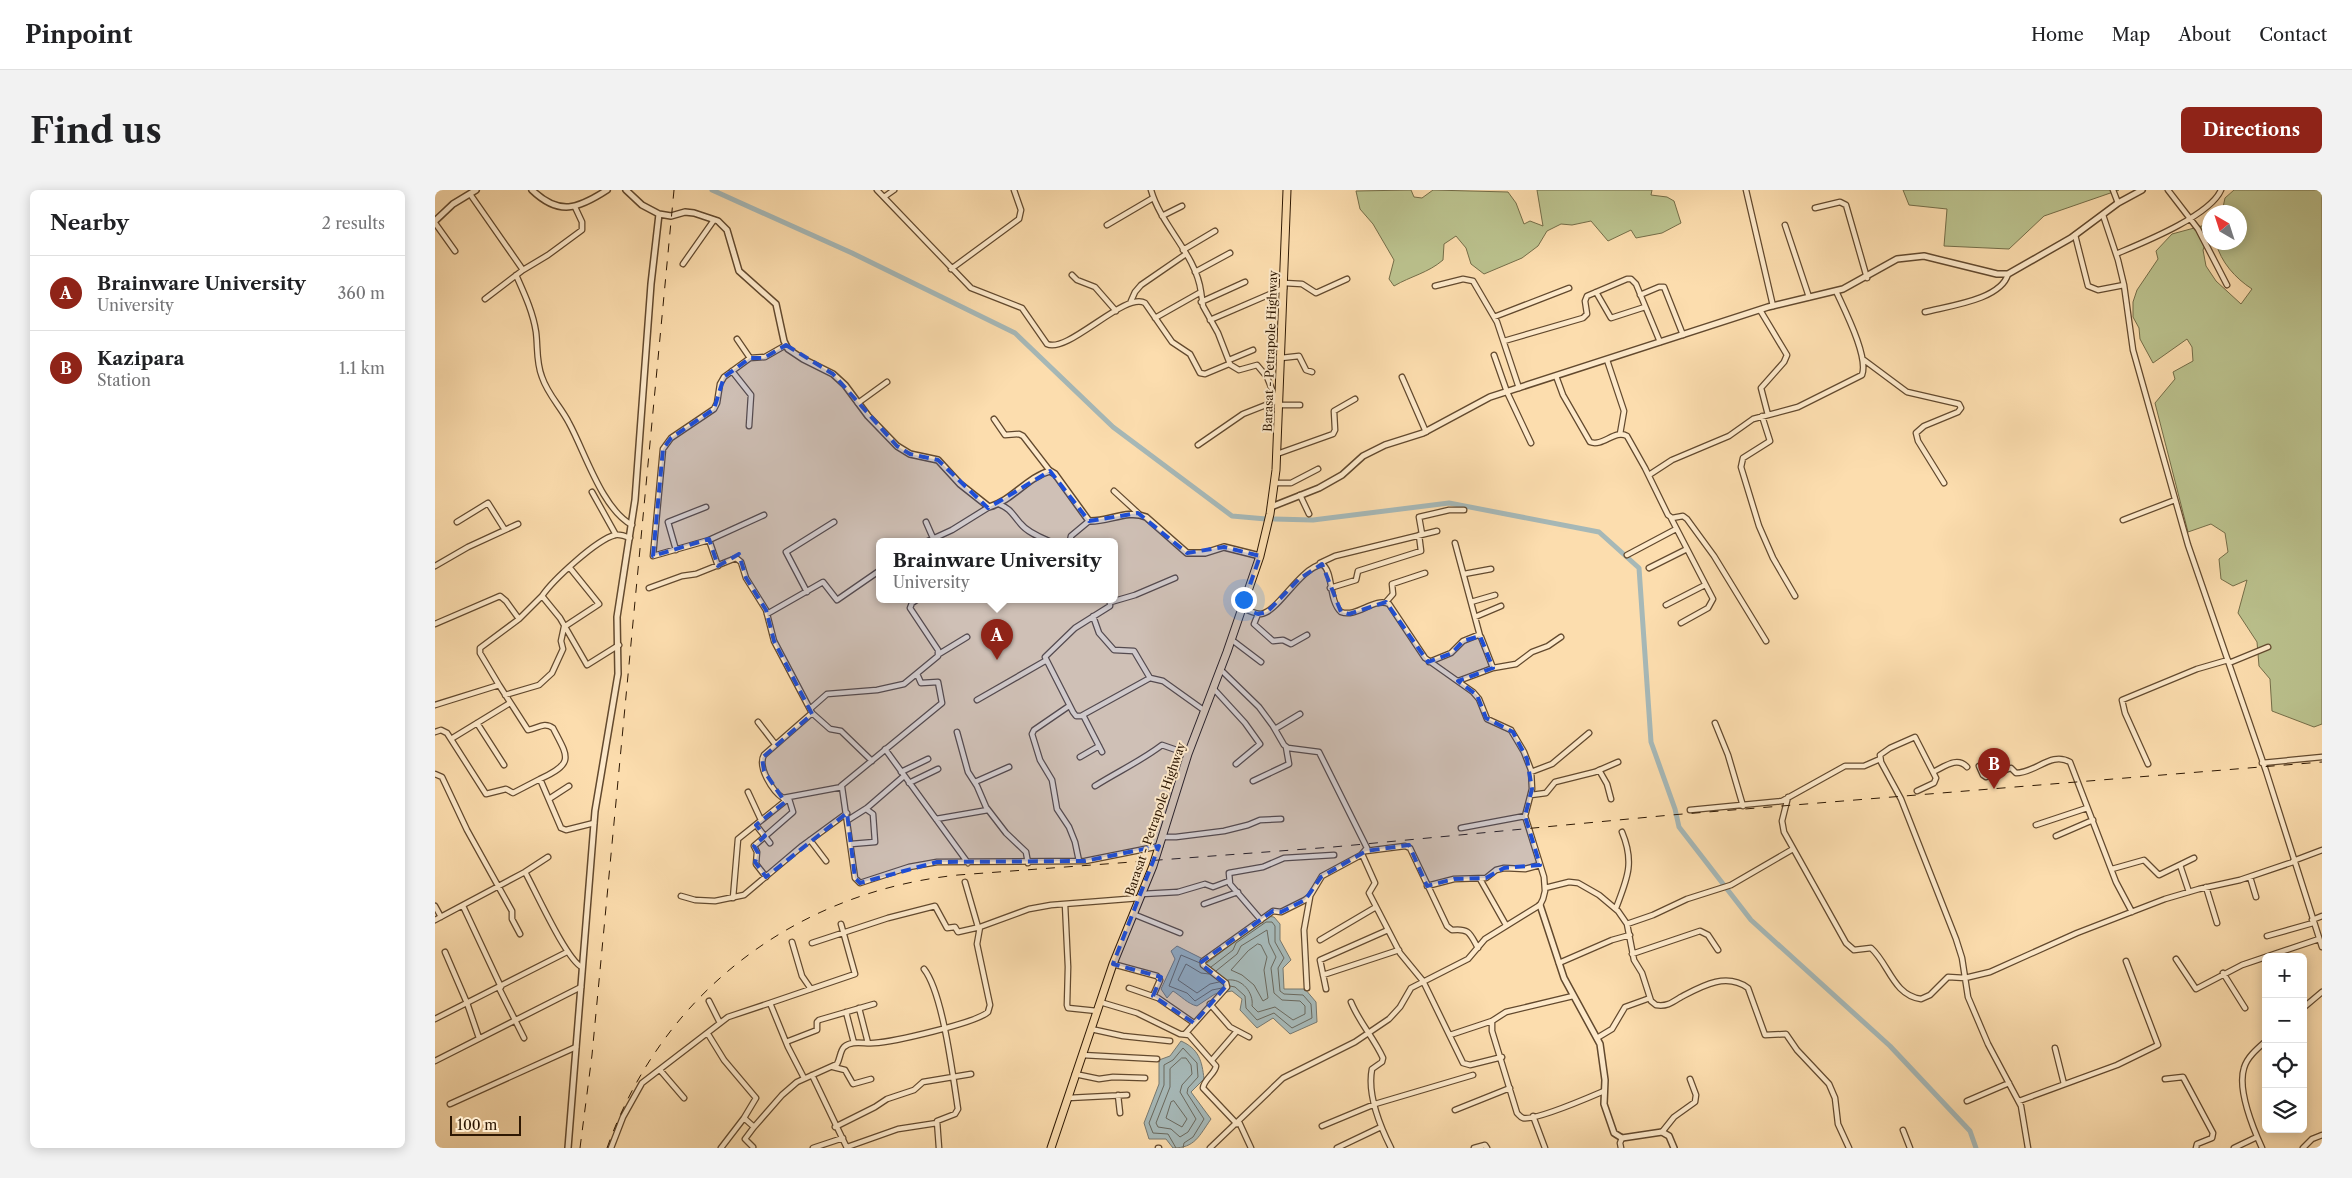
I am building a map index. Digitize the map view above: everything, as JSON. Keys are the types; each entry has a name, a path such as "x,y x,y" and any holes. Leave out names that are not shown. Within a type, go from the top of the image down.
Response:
{"highway":[{"name":"Barasat - Petrapole Highway","path":"1051,1148 1066,1098 1113,964 1160,846 1188,754 1232,640 1260,556 1268,525 1275,482 1277,454 1287,190"}],"street":[{"path":"455,251 435,222 453,204 476,190"},
{"path":"532,190 550,204 575,207 591,201 607,190"},
{"path":"626,190 647,209 659,214 671,216 685,212 693,213 714,220 727,230 739,271 776,304 787,346 803,359 833,374 897,446 910,454 938,460 960,484 989,507"},
{"path":"877,190 951,269 975,290 1022,308 1044,341 1051,346 1096,325 1131,301 1141,300 1173,344 1190,354 1200,373 1205,374 1253,350"},
{"path":"884,197 894,190"},
{"path":"951,269 1019,218 1021,210 1014,190"},
{"path":"1151,190 1162,216 1185,252 1195,272 1201,292 1201,302 1229,362 1239,370 1255,365 1259,366 1267,377 1278,405"},
{"path":"1746,190 1773,306"},
{"path":"2113,190 2118,203"},
{"path":"1271,510 1342,475 1363,456 1385,445 1426,432 1468,408 1507,392 1773,306 1836,291 1867,278 1897,259 1924,256 1997,274 2008,274 2075,235 2118,203 2142,190"},
{"path":"2169,190 2201,232 2227,285"},
{"path":"2116,254 2191,218 2218,196 2221,190"},
{"path":"470,194 523,270"},
{"path":"1107,225 1153,198"},
{"path":"1815,208 1840,202 1846,205 1867,278"},
{"path":"1162,216 1182,206"},
{"path":"485,299 516,274 548,255 582,230 582,222 575,207"},
{"path":"567,1148 594,823 618,674 619,645 617,617 622,577 633,525 651,284 659,214"},
{"path":"2103,215 2124,285 2131,345 2194,566 2228,661 2322,947"},
{"path":"683,264 714,220"},
{"path":"1785,225 1809,297"},
{"path":"1131,301 1141,285 1215,231"},
{"path":"2075,235 2088,286 2098,290 2124,285"},
{"path":"1195,272 1230,253"},
{"path":"516,274 530,308 535,331 537,358 550,396 568,421 587,464 602,489 621,517 633,525"},
{"path":"1925,312 1985,296 2003,285 2008,274"},
{"path":"1072,275 1077,280 1095,287 1116,311"},
{"path":"1210,320 1284,285 1302,284 1316,293 1347,279"},
{"path":"1435,286 1470,279 1494,317 1505,341 1519,388"},
{"path":"1505,341 1583,318 1587,314 1586,298 1627,279 1634,281 1660,342"},
{"path":"1201,302 1245,282"},
{"path":"1640,295 1659,287 1665,288 1683,335"},
{"path":"1494,317 1569,288"},
{"path":"1649,475 1672,460 1729,436 1753,419 1798,407 1857,380 1863,372 1863,359 1836,291"},
{"path":"1155,318 1201,292"},
{"path":"1596,292 1611,318 1645,307"},
{"path":"1760,310 1787,355 1784,362 1761,388 1770,441 1743,458 1741,467 1759,526 1775,562 1795,596"},
{"path":"737,339 750,358"},
{"path":"763,516 709,540 655,556 652,554 663,450 671,438 714,409 717,404 721,380 750,358 765,357 787,346"},
{"path":"1493,355 1507,392 1531,443"},
{"path":"1281,358 1299,356 1305,368 1311,372"},
{"path":"1863,359 1907,392 1959,404 1961,408 1958,412 1924,426 1916,432 1918,441 1943,483"},
{"path":"1607,360 1624,411 1620,434"},
{"path":"732,372 751,396 749,426"},
{"path":"1556,376 1563,395 1590,442 1597,444 1620,434 1627,436 1713,599 1708,608 1681,623"},
{"path":"1402,377 1426,432"},
{"path":"858,403 887,382"},
{"path":"1277,454 1333,434 1335,430 1334,411 1355,399"},
{"path":"1198,445 1243,414 1278,405 1300,405"},
{"path":"994,419 1005,435 1019,434 1023,436 1050,471 1055,474 1089,521"},
{"path":"1275,482 1291,483 1318,469"},
{"path":"938,538 989,507 999,504 1050,471"},
{"path":"1114,491 1187,553 1205,553 1224,547 1260,556"},
{"path":"593,492 616,535"},
{"path":"1300,496 1309,514"},
{"path":"2123,520 2175,500"},
{"path":"457,522 488,503 505,530"},
{"path":"999,504 1011,510 1021,525 1044,538"},
{"path":"676,550 668,522 706,507"},
{"path":"1331,588 1356,580 1358,571 1421,551 1419,517 1449,510 1464,510"},
{"path":"1071,538 1089,521 1138,513"},
{"path":"1671,518 1681,516 1687,519 1714,556 1766,641"},
{"path":"807,592 786,552 834,522"},
{"path":"926,522 935,538"},
{"path":"435,566 517,524"},
{"path":"1627,554 1677,529"},
{"path":"1242,608 1258,614 1267,612 1295,582 1319,564 1335,556 1437,530"},
{"path":"435,732 445,731 486,794 506,788 513,793 563,765 567,758 566,753 553,728 545,724 528,730 479,650 519,619 548,588 595,546 616,535 630,538"},
{"path":"709,540 718,566"},
{"path":"1455,543 1480,636 1493,668"},
{"path":"1649,568 1687,549"},
{"path":"649,588 718,566 732,558 740,561 746,578 767,614 774,642 811,711 830,728 841,732 872,761"},
{"path":"1319,564 1324,564 1328,571 1338,609 1345,614 1386,602 1393,594 1392,584 1425,573"},
{"path":"505,695 539,684 552,673 563,649 561,641 564,627 599,604 570,568"},
{"path":"1464,574 1491,569"},
{"path":"767,614 823,582 837,600 876,573"},
{"path":"1118,599 1135,595 1175,578"},
{"path":"1666,605 1705,585"},
{"path":"1471,602 1495,595"},
{"path":"435,624 500,596 507,601 519,619"},
{"path":"542,596 587,665 619,645"},
{"path":"1386,602 1429,662 1477,695 1487,719 1513,732 1527,759 1531,772 1531,795 1525,816 1540,864 1545,888 1540,905 1559,963 1573,996 1597,1038 1604,1065 1604,1104 1611,1128 1617,1136 1622,1138 1662,1132 1669,1136 1674,1148"},
{"path":"912,603 910,608 939,654"},
{"path":"1110,603 1105,609 1075,628 1046,655 1045,661 1076,716 1083,716 1149,678 1163,681 1205,711"},
{"path":"1475,617 1501,606"},
{"path":"1258,614 1254,624 1275,641 1283,640 1291,644 1307,636"},
{"path":"1093,616 1101,636 1114,650 1134,651 1149,678"},
{"path":"1429,662 1451,653 1463,641 1480,636"},
{"path":"917,674 921,683 938,682 942,702 841,786 789,798 783,798 777,794 761,762 764,755 827,694 883,689 904,684 939,654 967,637"},
{"path":"1458,681 1493,668 1515,664 1532,652 1548,646 1561,637"},
{"path":"1232,640 1261,662"},
{"path":"2148,764 2125,713 2122,700 2197,669 2228,661 2268,647"},
{"path":"977,700 1045,661"},
{"path":"1220,669 1256,704 1286,747 1289,764 1253,781"},
{"path":"435,705 499,685"},
{"path":"1213,688 1245,723 1260,744 1236,764"},
{"path":"451,739 510,703"},
{"path":"1069,706 1034,730 1033,734 1040,760 1052,780 1057,809 1069,827 1075,842 1079,861"},
{"path":"1275,729 1300,714"},
{"path":"1083,716 1102,752"},
{"path":"758,722 775,744"},
{"path":"477,723 504,765"},
{"path":"1715,723 1730,760 1743,806"},
{"path":"957,732 968,772 975,782 988,810 1006,833 1025,852 1028,863"},
{"path":"1531,772 1552,764 1589,733"},
{"path":"1917,791 1935,782 1933,772 1915,737 1890,748 1880,755 1880,759 1901,799 1956,939 1968,997 1977,1019 2019,1101 2028,1148"},
{"path":"1080,757 1099,746"},
{"path":"1095,786 1122,768 1151,754 1162,746 1188,754"},
{"path":"1286,747 1315,750 1321,754 1335,786 1367,844 1364,852 1375,881 1375,884 1369,891 1376,907 1399,950 1423,981 1461,1059 1466,1066 1502,1057"},
{"path":"885,749 968,862"},
{"path":"2262,763 2322,757"},
{"path":"1979,766 1983,776 1986,776 2011,768 2017,773 2023,772 2055,758 2068,760 2112,869 2132,912"},
{"path":"1690,810 1783,801 1811,787 1845,766 1864,766 1880,759"},
{"path":"848,820 866,809 903,774 928,760"},
{"path":"1531,795 1546,793 1555,782 1599,770 1618,762"},
{"path":"1933,772 1956,762 1963,763 1967,768"},
{"path":"975,782 1009,767"},
{"path":"909,783 938,769"},
{"path":"1599,770 1611,800"},
{"path":"435,774 442,777 512,911 512,919 520,934"},
{"path":"540,779 563,830 594,823"},
{"path":"549,798 569,786"},
{"path":"841,786 844,792 855,878 860,883 909,867 937,862 1028,863 1079,861 1160,846"},
{"path":"748,792 761,820"},
{"path":"1788,797 1782,827 1846,944 1854,950 1868,947 1874,951 1903,991 1915,998 1925,998 1948,978 1965,978 1991,972 2077,933 2132,912 2189,892 2250,877 2322,850"},
{"path":"733,898 737,844 740,837 789,798"},
{"path":"766,877 756,864 757,852 754,847 793,812 789,798"},
{"path":"2036,824 2087,808"},
{"path":"851,844 875,842 873,814 866,809"},
{"path":"936,819 988,810"},
{"path":"681,896 705,901 733,898 750,891 810,840 847,813"},
{"path":"1461,828 1525,816"},
{"path":"1162,837 1225,831 1260,820 1281,820"},
{"path":"2056,836 2093,820"},
{"path":"756,825 770,842"},
{"path":"1616,908 1630,866 1629,847 1622,832"},
{"path":"810,840 826,861"},
{"path":"1307,988 1304,930 1310,896 1322,876 1364,852 1408,846 1447,926 1452,930 1462,929 1468,931 1479,948"},
{"path":"1627,924 1731,885 1793,849"},
{"path":"1261,920 1229,881 1230,872 1263,867 1284,858 1334,855"},
{"path":"435,920 525,872 548,857"},
{"path":"2112,869 2144,860 2159,875 2194,858"},
{"path":"1427,886 1454,879 1479,879 1499,869 1528,868 1540,864"},
{"path":"2179,865 2189,892"},
{"path":"525,872 567,952 582,967"},
{"path":"2250,877 2256,897"},
{"path":"1479,879 1506,925"},
{"path":"812,943 891,917 935,906 947,928 955,927 959,932 1029,909 1179,892 1205,884 1213,887 1229,881"},
{"path":"753,1147 745,1139 782,1095 804,1078 833,1066 839,1061 842,1049 854,1043 869,1043 907,1037 981,1017 990,1008 977,944 979,927 965,882"},
{"path":"1545,888 1569,882 1578,883 1599,894 1616,908 1627,924 1632,954 1642,973 1650,998 1656,1005 1665,1006 1715,980 1725,980 1745,986 1752,994 1765,1035 1786,1034 1797,1050 1829,1084 1835,1098 1838,1124 1849,1148"},
{"path":"2206,887 2217,923"},
{"path":"1204,904 1238,892"},
{"path":"1185,1034 1227,985 1203,965 1203,961 1273,911 1281,912 1310,896"},
{"path":"1065,904 1068,968 1067,1005 1069,1008 1097,1011"},
{"path":"1210,1148 1283,1078 1345,1048 1370,1032 1396,1013 1411,988 1468,959 1485,939 1540,905"},
{"path":"435,906 441,917"},
{"path":"463,906 524,1038"},
{"path":"1320,940 1376,907"},
{"path":"1133,914 1180,933"},
{"path":"2267,936 2313,921 2322,916"},
{"path":"611,1148 623,1117 638,1089 728,1017 855,974 841,924"},
{"path":"1326,989 1320,960 1388,930"},
{"path":"1632,954 1700,931 1708,935 1718,950"},
{"path":"1559,963 1606,942 1630,935"},
{"path":"2175,960 2195,989 2223,973 2319,939"},
{"path":"792,942 802,976 811,989"},
{"path":"1323,974 1399,950"},
{"path":"445,952 467,1003 479,1038"},
{"path":"435,1019 567,952"},
{"path":"2019,1101 2117,1065 2158,1045 2126,962"},
{"path":"1113,964 1157,976 1160,980 1153,996"},
{"path":"811,1075 847,1148 899,1129 937,1123 938,1120 955,1114 958,1109 944,1027 932,980 924,970"},
{"path":"2223,973 2245,1008"},
{"path":"435,1061 581,987"},
{"path":"1129,988 1153,996 1194,1023"},
{"path":"2307,1005 2322,992"},
{"path":"1450,1035 1491,1021 1506,1012 1573,996"},
{"path":"1597,1038 1611,1029 1625,1007 1650,998"},
{"path":"709,1001 720,1023"},
{"path":"1100,1002 1137,1013 1181,1034 1191,1036 1212,1060 1216,1068 1203,1088 1238,1123 1251,1148"},
{"path":"1351,1002 1358,1017 1370,1032 1383,1058 1371,1074 1375,1104 1381,1126 1391,1148"},
{"path":"770,1003 786,1042 804,1078"},
{"path":"786,1042 817,1030 817,1022 819,1020 874,1004"},
{"path":"1210,1004 1230,1027 1249,1037"},
{"path":"859,1008 869,1043"},
{"path":"846,1012 854,1043"},
{"path":"1491,1021 1492,1031 1502,1057 1519,1116 1523,1118 1533,1116 1604,1091"},
{"path":"1091,1029 1123,1036 1170,1040"},
{"path":"1212,1060 1237,1031"},
{"path":"708,1034 724,1060 757,1098 721,1148"},
{"path":"2262,1148 2245,1101 2243,1071 2248,1060 2264,1043"},
{"path":"450,1104 576,1047"},
{"path":"2055,1048 2064,1084"},
{"path":"1082,1055 1157,1059"},
{"path":"833,1066 845,1070 853,1084 871,1079"},
{"path":"660,1070 684,1098"},
{"path":"835,1126 875,1107 887,1099 914,1090 923,1082 971,1074"},
{"path":"1075,1074 1099,1079 1113,1077 1145,1078"},
{"path":"1322,1126 1375,1104 1473,1075"},
{"path":"2165,1079 2181,1076 2184,1078 2213,1133 2213,1138 2197,1144 2196,1148"},
{"path":"1662,1132 1675,1116 1695,1102 1696,1095 1690,1080"},
{"path":"1967,1101 2009,1083"},
{"path":"1455,1110 1510,1088"},
{"path":"1118,1095 1119,1113"},
{"path":"1066,1098 1127,1095"},
{"path":"1533,1116 1545,1148"},
{"path":"744,1118 755,1127"},
{"path":"937,1123 939,1148"},
{"path":"1337,1148 1381,1126"},
{"path":"1903,1130 1910,1148"},
{"path":"2303,1148 2312,1139 2322,1135"},
{"path":"2234,1148 2257,1137"},
{"path":"813,1148 843,1138"},
{"path":"1621,1148 1622,1138"},
{"path":"1474,1148 1485,1145 1487,1148"}],"highlighted area":[{"path":"786,345 833,374 897,446 910,454 938,460 988,508 1050,471 1089,521 1138,513 1187,553 1224,547 1260,556 1242,608 1258,614 1267,612 1299,579 1322,564 1341,612 1349,614 1386,602 1428,662 1452,653 1463,641 1480,636 1493,668 1458,681 1477,695 1486,718 1513,732 1527,759 1532,789 1525,816 1540,865 1504,868 1486,878 1454,879 1427,886 1409,845 1366,851 1321,877 1305,900 1281,912 1273,911 1200,963 1227,985 1194,1023 1153,996 1161,977 1113,964 1159,846 1085,861 937,862 860,883 855,878 847,813 766,877 755,862 758,853 754,846 765,836 756,825 785,802 764,771 762,758 812,714 774,641 766,610 746,578 739,554 718,566 709,539 653,556 663,449 671,438 714,409 724,377 750,358 764,358"}],"green space":[{"path":"1411,190 1414,197 1422,198 1433,190 1508,192 1516,203 1524,224 1530,221 1543,226 1537,190 1652,190 1651,195 1667,197 1674,201 1681,223 1662,233 1636,238 1631,230 1608,241 1591,221 1572,225 1561,224 1547,231 1538,246 1522,258 1484,274 1471,264 1466,248 1456,236 1444,244 1443,260 1394,286 1389,279 1394,260 1373,224 1360,209 1356,191"},
{"path":"1903,190 2119,190 2044,216 2009,249 1944,246 1947,209 1909,205"},
{"path":"2234,190 2322,190 2322,724 2314,727 2272,711 2270,679 2259,666 2257,642 2238,613 2247,580 2233,586 2221,579 2219,559 2228,552 2225,533 2211,524 2188,532 2155,403 2175,379 2173,372 2193,361 2192,347 2187,339 2153,363 2140,339 2139,328 2133,317 2133,302 2137,290 2158,259 2156,251 2172,234 2202,226 2202,250 2206,266 2216,281 2241,304 2252,289 2229,269 2218,250 2247,250 2247,205 2224,205 2225,198"}],"water":[{"path":"1265,916 1274,917 1280,924 1280,940 1291,960 1283,968 1284,989 1305,989 1316,1002 1317,1022 1290,1034 1273,1018 1257,1028 1240,1010 1242,999 1232,991 1215,994 1197,1006 1173,991 1167,998 1161,989 1175,959 1171,951 1177,946 1203,959 1207,963 1229,946 1230,940"},
{"path":"1181,1041 1196,1052 1201,1061 1204,1079 1191,1092 1211,1119 1196,1140 1187,1146 1173,1148 1166,1139 1149,1139 1144,1123 1159,1084 1159,1060 1170,1056"}],"waterway":[{"path":"712,190 852,253 1015,333 1113,427 1232,516 1266,519"},
{"path":"1274,519 1313,520 1449,503 1599,532 1639,568 1651,742 1675,809 1679,827 1751,920 1890,1046 1970,1131 1976,1148"}],"railway":[{"path":"580,1148 592,1055 674,190"},
{"path":"607,1148 631,1092 662,1042 699,998 742,960 790,928 842,903 898,885 958,875 1333,847 1671,815 2322,762"}],"place":[{"name":"Brainware University","path":"997,660"},
{"name":"Kazipara","path":"1994,789"}]}
